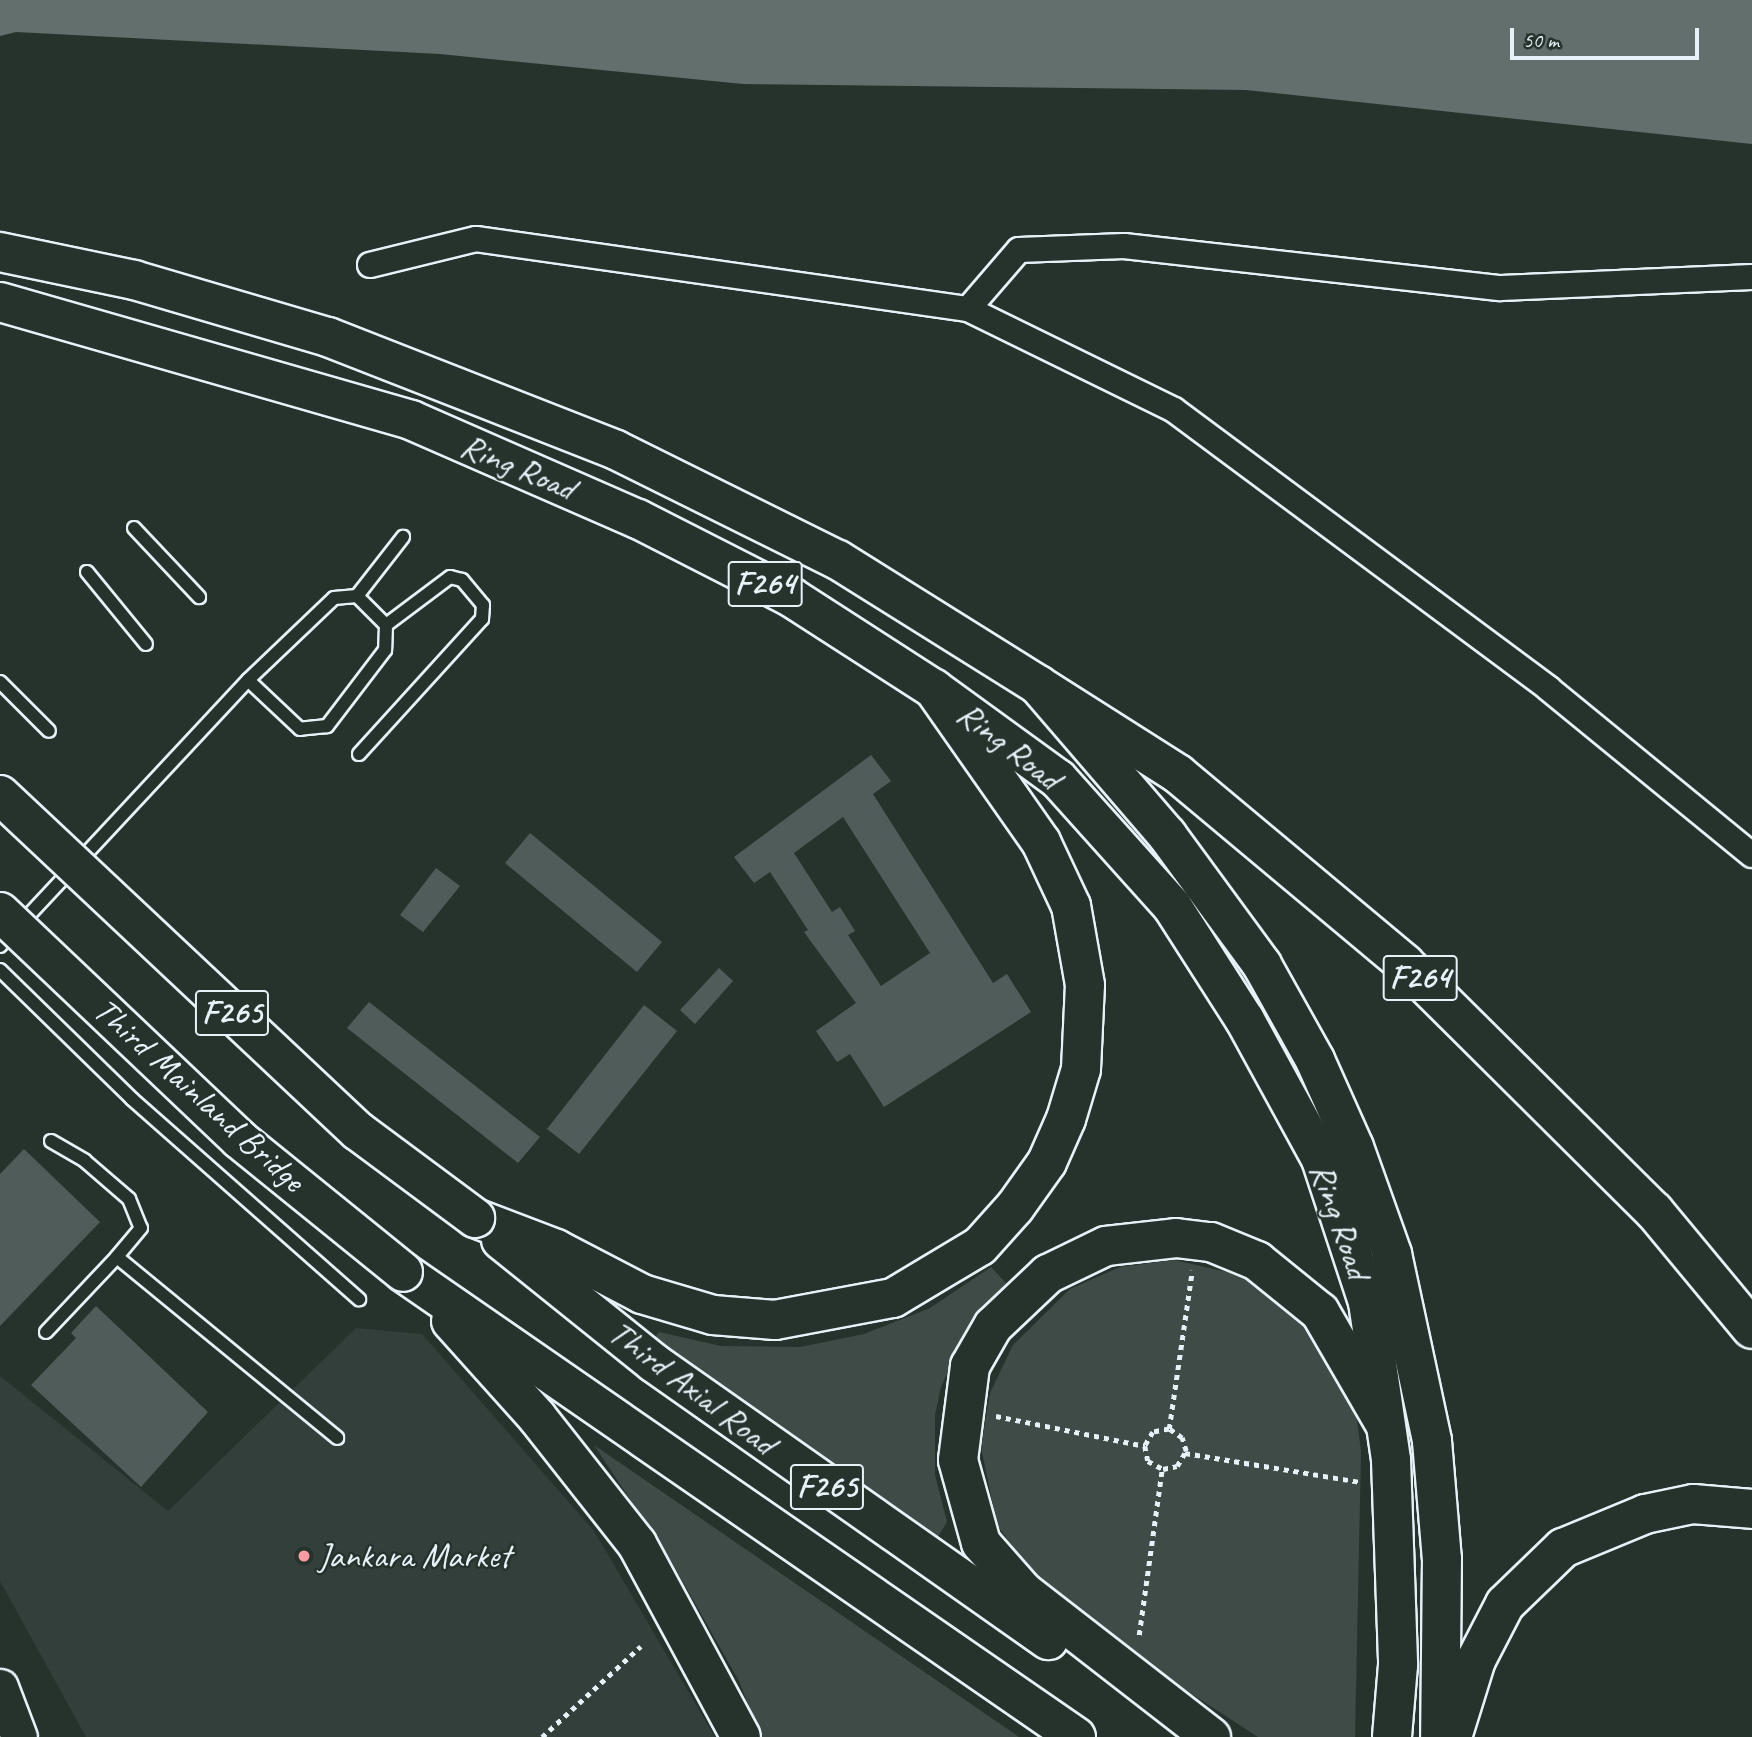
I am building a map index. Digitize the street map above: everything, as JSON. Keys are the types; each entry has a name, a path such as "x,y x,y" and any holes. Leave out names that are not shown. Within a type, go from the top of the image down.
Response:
{"main road":[{"name":"Ring Road","path":"0,252 134,281 327,337 616,450 838,559 1038,685"},
{"name":"Ring Road","path":"0,302 411,420 650,525 791,597 934,689 1058,779 1172,906 1245,1020 1337,1153 1392,1254 1432,1441 1444,1657 1440,1737"},
{"path":"1038,685 1167,835 1262,965 1315,1060 1337,1153"},
{"name":"F264","path":"1038,685 1178,774 1405,964 1654,1211 1752,1329"},
{"path":"475,1219 556,1250 642,1294 713,1315 775,1320 893,1298 980,1246 1006,1217 1047,1162 1066,1119 1081,1069 1085,985 1071,906 1041,842 934,689"},
{"name":"F265","path":"0,795 358,1131 475,1219"},
{"name":"Third Mainland Bridge","path":"0,912 239,1139 408,1274"},
{"name":"Ring Road","path":"1337,1153 1368,1302 1385,1424 1397,1567 1392,1737"},
{"name":"Third Axial Road","path":"475,1219 654,1363 879,1525 1192,1737"},
{"path":"1211,1737 1024,1592 981,1543 961,1489 958,1443 970,1366 993,1326 1048,1274 1107,1246 1176,1237 1211,1242 1256,1261 1298,1290 1320,1312 1353,1360 1385,1424"},
{"path":"408,1274 537,1417 637,1544 741,1737"},
{"name":"Third Axial Road","path":"408,1274 1076,1737"},
{"path":"1452,1737 1476,1660 1504,1604 1563,1548 1645,1514 1693,1504 1752,1509"}],"street":[{"path":"370,265 476,239 968,309 1174,410 1549,689 1752,855"},
{"path":"968,309 1019,250 1124,246 1501,288 1752,277"},
{"path":"0,1687 16,1736"}],"lane":[{"path":"134,528 199,597"},
{"path":"0,946 248,681 334,598 357,596 403,537"},
{"path":"87,572 146,644"},
{"path":"359,754 482,619 483,605 463,580 450,577 386,625"},
{"path":"248,681 300,729 327,726 385,650 386,625 357,596"},
{"path":"0,682 49,731"},
{"path":"0,970 132,1099 359,1298"},
{"path":"46,1332 141,1228 130,1199 85,1161 51,1141"},
{"path":"117,1256 337,1438"}],"path":[{"path":"1169,1429 1193,1262"},
{"path":"984,1414 1145,1446"},
{"path":"1169,1429 1182,1438 1185,1453 1177,1466 1162,1469 1148,1461 1145,1446 1153,1432 1169,1429"},
{"path":"1185,1453 1361,1482"},
{"path":"1139,1635 1162,1469"},
{"path":"542,1737 642,1646"}],"shaded area":[{"path":"0,0 1752,0 1752,144 1246,90 743,84 440,54 16,32 0,36"},
{"path":"1174,1260 1253,1278 1298,1307 1354,1398 1361,1451 1355,1737 1258,1737 1084,1624 1045,1590 997,1525 981,1447 990,1393 1013,1345 1070,1289 1120,1267"},
{"path":"991,1267 1006,1283 963,1338 941,1387 935,1415 935,1475 947,1522 936,1540 651,1342 659,1332 721,1346 800,1347 864,1334 930,1308"},
{"name":"Jankara Market","path":"356,1328 422,1334 594,1531 715,1737 86,1737 0,1581 0,1376 168,1511"},
{"path":"594,1445 1019,1737 761,1737 739,1681 671,1561"}],"building":[{"path":"871,755 891,781 873,794 993,983 1007,974 1031,1012 884,1107 850,1054 837,1062 816,1031 856,1003 804,932 808,930 770,872 754,883 734,857","holes":["843,817 930,953 881,986 848,935 855,931 840,907 832,912 794,853"]},
{"path":"530,833 662,942 637,972 505,863"},
{"path":"436,868 460,886 423,932 400,915"},
{"path":"719,968 733,981 695,1024 680,1010"},
{"path":"369,1002 540,1137 518,1163 347,1028"},
{"path":"644,1005 677,1031 579,1154 547,1129"},
{"path":"24,1149 100,1222 0,1326 0,1174"},
{"path":"96,1306 208,1412 141,1487 31,1385 76,1338 71,1333"}],"place":[{"name":"Jankara Market","path":"304,1556"}]}
